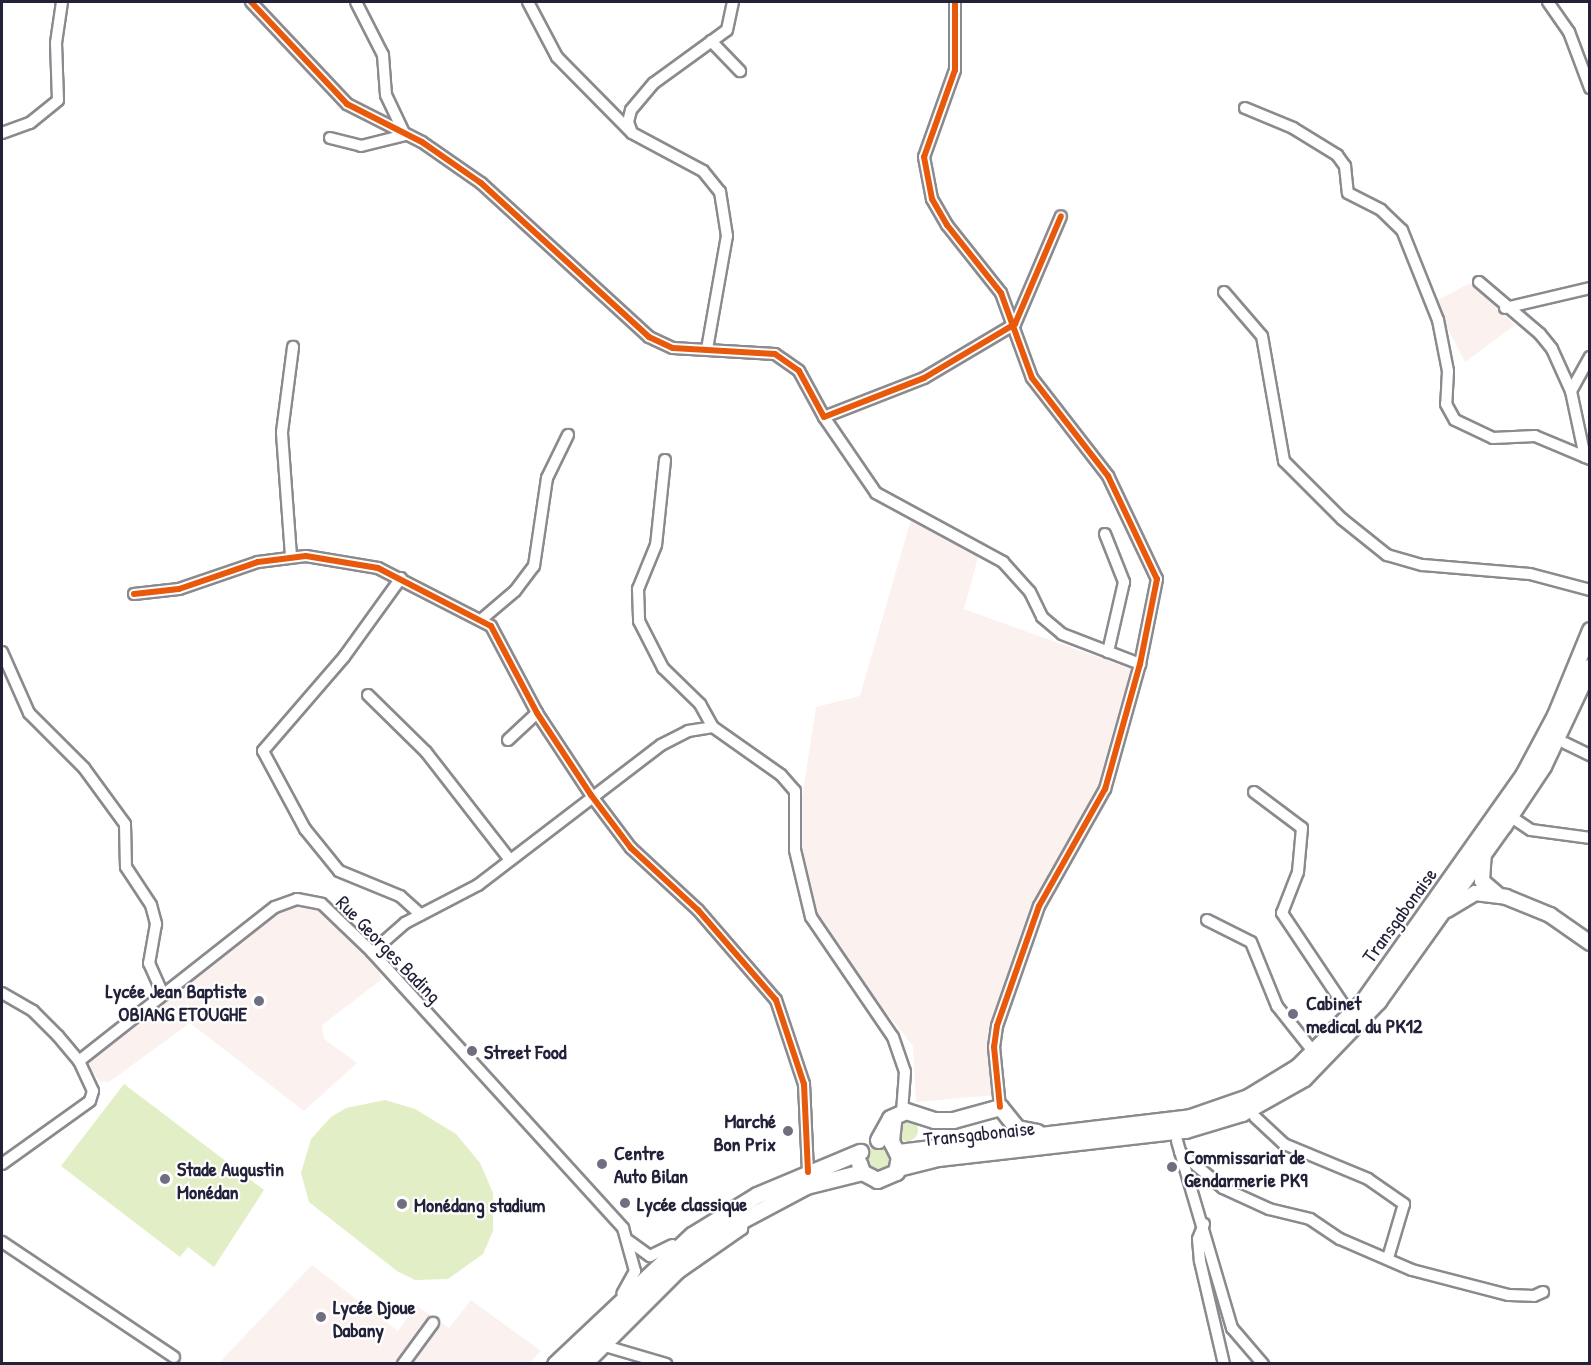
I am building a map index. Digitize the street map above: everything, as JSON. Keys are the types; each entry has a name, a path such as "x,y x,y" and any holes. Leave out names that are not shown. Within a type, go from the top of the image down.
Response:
{"highway":[{"name":"Transgabonaise","path":"897,1155 1163,1122 1214,1110 1269,1086 1325,1044 1363,1001 1523,775 1555,716 1590,630"},
{"name":"Transgabonaise","path":"897,1155 947,1157 1162,1135 1207,1125 1257,1106 1326,1060 1378,1001 1544,766 1590,666"},
{"path":"555,1364 609,1309 692,1235 757,1195 860,1152 878,1140 890,1118 902,1112 953,1120 1000,1107 1021,1130 1057,1134"},
{"path":"573,1364 675,1265 743,1218 815,1183 862,1172 882,1180 897,1155 890,1127 902,1112"},
{"path":"878,1140 897,1155"},
{"path":"860,1152 862,1172"}],"main road":[{"path":"1485,852 1482,881 1499,895"},
{"path":"1440,915 1468,895 1499,895 1540,909 1590,943"}],"street":[{"path":"2,133 30,123 58,100 56,43 62,2"},
{"path":"251,2 347,104 405,135 481,183 649,336 673,348 747,349 785,359 808,383 824,417 876,494 1003,562 1030,592 1049,624 1108,652 1140,664"},
{"path":"356,2 381,48 386,95 405,135"},
{"path":"528,2 557,57 632,134 703,171 720,192 727,236 707,349"},
{"path":"632,134 631,110 684,57 711,41 730,24 733,2"},
{"path":"955,2 955,70 928,141 924,172 938,211 1001,293 1015,324 1032,378 1108,476 1157,579 1140,664 1105,789 1039,906 997,1026 1000,1107"},
{"path":"1548,2 1569,32 1590,88"},
{"path":"711,41 740,71"},
{"path":"1245,108 1293,128 1337,155 1345,166 1348,193 1381,210 1402,230 1438,320 1449,371 1446,404 1455,420 1493,438 1535,436 1587,458"},
{"path":"330,138 361,146 405,135"},
{"path":"824,417 924,378 1015,324 1061,216"},
{"path":"1479,282 1552,349 1572,391 1587,458"},
{"path":"1505,308 1590,288"},
{"path":"1224,292 1262,336 1284,461 1342,519 1396,557 1423,565 1530,574 1590,590"},
{"path":"291,556 282,432 293,347"},
{"path":"1572,391 1590,357"},
{"path":"482,619 515,591 534,566 547,478 568,435"},
{"path":"664,460 656,545 638,590 639,621 663,668 700,704 713,727 781,775 795,791 795,850 811,917 898,1047 905,1082 902,1112"},
{"path":"1105,534 1124,582 1108,652"},
{"path":"134,594 179,589 291,556 358,562 401,578 482,619 509,653 510,664 537,713 591,795 632,849 698,910 776,1000 804,1084 808,1172"},
{"path":"401,578 344,657 263,751 305,829 339,871 400,896 421,915"},
{"path":"2,652 29,713 84,768 125,824 126,867 151,904 156,924 149,963 163,994"},
{"path":"368,695 426,752 510,860"},
{"path":"508,740 537,713"},
{"path":"372,952 421,915 471,890 591,795 677,735 713,727"},
{"path":"1565,743 1590,755"},
{"path":"1254,792 1302,828 1298,872 1282,913 1345,1006"},
{"path":"1510,816 1531,830 1590,838"},
{"name":"Rue Georges Bading","path":"79,1061 275,907 294,899 327,907 372,952 619,1224 628,1240"},
{"path":"1207,920 1251,942 1278,1006 1308,1045"},
{"path":"2,993 33,1011 79,1061 92,1085 90,1101 2,1164"},
{"path":"1255,1117 1284,1144 1368,1179 1404,1204 1388,1258"},
{"path":"1177,1141 1204,1224 1232,1328 1263,1364"},
{"path":"1180,1152 1193,1158 1223,1188 1269,1209 1310,1219 1340,1239 1412,1270 1509,1295 1534,1296 1543,1292"},
{"path":"588,1364 679,1273 742,1229 743,1218"},
{"path":"1204,1224 1198,1239 1200,1261 1224,1364"},
{"path":"628,1240 650,1256 692,1235"},
{"path":"609,1309 635,1274 628,1240"},
{"path":"2,1242 174,1357"},
{"path":"404,1364 434,1323"},
{"path":"605,1346 666,1364"}],"shaded area":[{"path":"1470,283 1515,325 1465,362 1434,302"},
{"path":"912,516 980,550 964,609 1134,670 1104,779 1032,911 988,1034 995,1095 916,1102 913,1046 819,929 796,838 816,707 860,696"},
{"name":"Lycée Jean Baptiste OBIANG ETOUGHE","path":"302,904 321,910 378,964 381,980 322,1025 324,1039 357,1063 304,1111 190,1023 109,1082 100,1081 90,1070 90,1061 272,915"},
{"name":"Lycée Djoue Dabany","path":"312,1265 398,1331 416,1305 449,1328 471,1300 541,1351 529,1364 218,1364"}],"green space":[{"name":"Stade Augustin Monédan","path":"124,1084 264,1190 214,1267 188,1247 180,1257 61,1166"},
{"path":"385,1100 415,1109 456,1134 480,1163 493,1193 493,1231 483,1254 448,1279 415,1280 397,1271 309,1202 301,1173 311,1139 331,1117 346,1108"},
{"path":"907,1119 915,1122 918,1130 915,1138 907,1141 899,1138 896,1130 899,1122"},
{"path":"879,1146 888,1150 892,1159 888,1168 879,1172 870,1168 866,1159 870,1150"}],"cycle path":[{"path":"251,2 347,104 422,142 481,183 649,337 673,348 775,354 799,371 824,417 924,378 1015,324 1061,216"},
{"path":"955,2 955,70 924,157 932,199 947,225 1001,293 1032,378 1108,476 1157,579 1140,664 1105,789 1039,906 997,1026 994,1047 1000,1107"},
{"path":"134,594 179,589 258,562 306,556 378,568 491,626 537,713 591,795 631,848 698,910 776,1000 804,1084 808,1172"}],"place":[{"name":"Lycée Jean Baptiste OBIANG ETOUGHE","path":"259,1001"},
{"name":"Cabinet medical du PK12","path":"1293,1014"},
{"name":"Street Food","path":"472,1051"},
{"name":"Marché Bon Prix","path":"788,1131"},
{"name":"Centre Auto Bilan","path":"602,1164"},
{"name":"Commissariat de Gendarmerie PK9","path":"1172,1167"},
{"name":"Stade Augustin Monédan","path":"165,1179"},
{"name":"Lycée classique","path":"625,1203"},
{"name":"Monédang stadium","path":"402,1204"},
{"name":"Lycée Djoue Dabany","path":"321,1317"}]}
